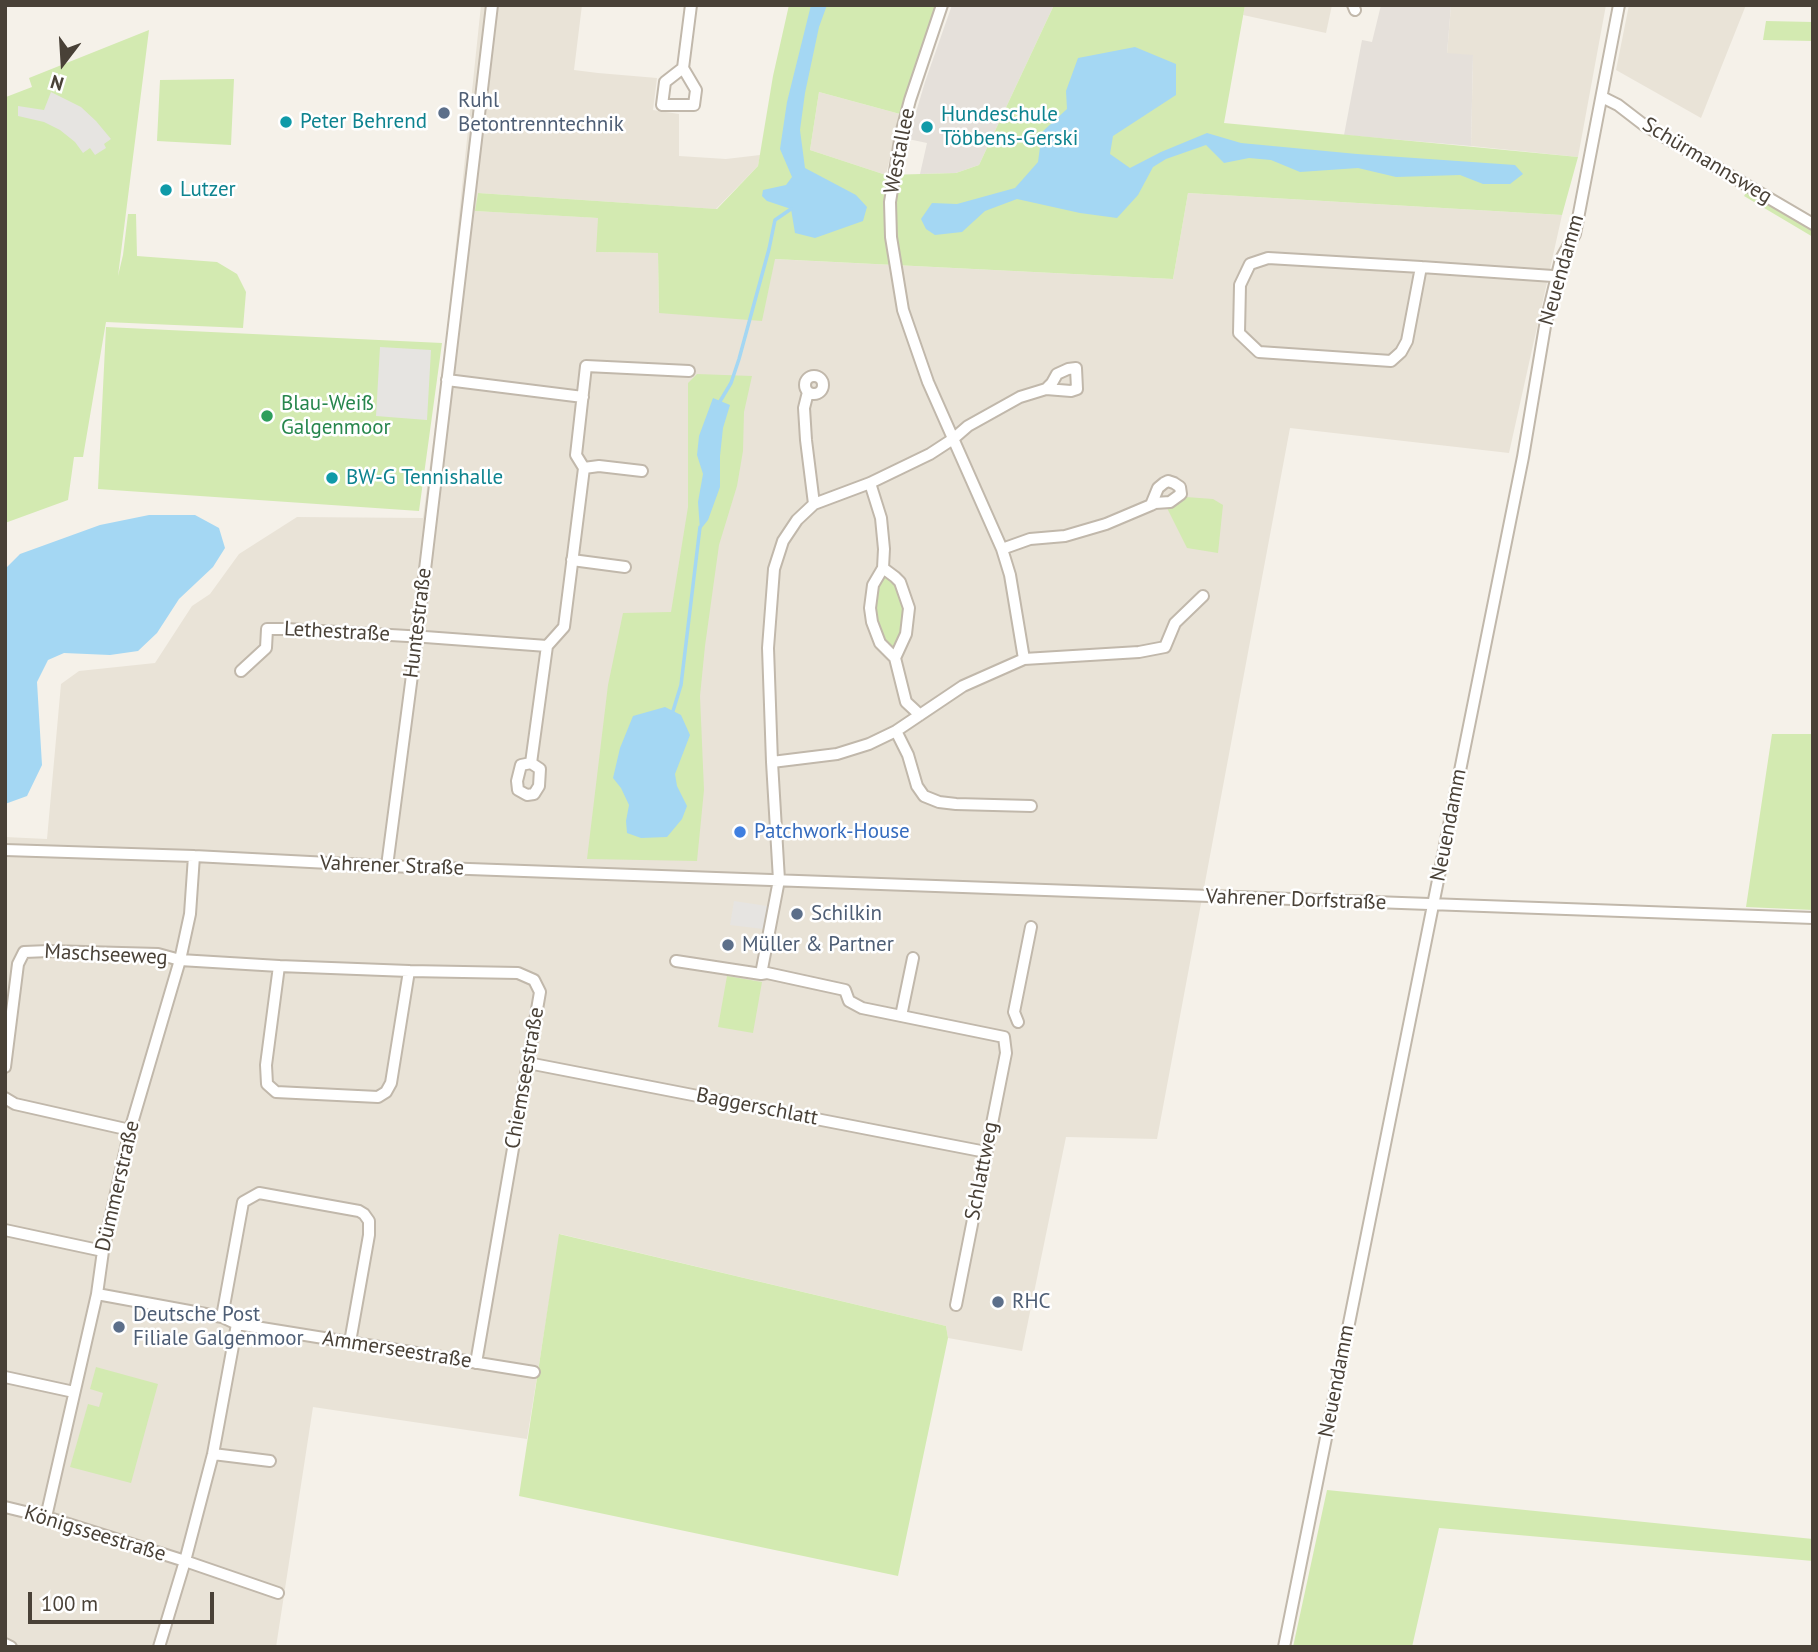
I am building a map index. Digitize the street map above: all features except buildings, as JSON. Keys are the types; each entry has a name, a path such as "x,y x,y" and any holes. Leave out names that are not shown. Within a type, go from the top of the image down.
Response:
{"street":[{"name":"Huntestraße","path":"387,866 492,5"},
{"path":"683,68 691,5"},
{"name":"Westallee","path":"942,5 901,134 890,201 891,237 903,310 928,382 1002,549 1010,575 1024,659"},
{"name":"Neuendamm","path":"1284,1647 1523,457 1545,326 1561,259 1575,234 1619,5"},
{"name":"Schürmannsweg","path":"1602,97 1618,104 1644,125 1813,224"},
{"path":"1421,267 1407,341 1401,352 1391,361 1259,352 1239,333 1240,285 1250,264 1268,258 1421,267 1556,276"},
{"path":"531,762 547,646 564,627 584,468 576,455 586,366 689,371"},
{"path":"447,380 583,397"},
{"path":"761,974 779,880 768,648 774,569 783,541 797,520 814,504 870,483 930,454 968,426 1020,397 1046,389"},
{"path":"808,392 804,408 814,504"},
{"path":"584,468 599,466 642,471"},
{"path":"870,483 881,518 884,549 883,568 873,585 870,608 872,622 880,643 895,657 906,702 920,715"},
{"path":"1002,549 1030,539 1065,536 1106,524 1152,505"},
{"path":"572,560 625,566"},
{"path":"883,568 900,582 909,608 906,634 895,657"},
{"path":"772,762 837,754 869,744 896,731 963,685 1024,659 1139,652 1165,647 1175,623 1203,596"},
{"name":"Lethestraße","path":"241,671 266,648 267,629 417,637"},
{"path":"417,637 547,646"},
{"path":"896,731 908,755 917,786 925,796 939,802 956,804 1031,806"},
{"name":"Vahrener Straße","path":"5,850 779,880"},
{"name":"Dümmerstraße","path":"46,1517 97,1294 103,1251 130,1130 180,960 190,914 194,856"},
{"name":"Vahrener Dorfstraße","path":"779,880 1813,918"},
{"path":"1018,1022 1014,1012 1031,927"},
{"name":"Maschseeweg","path":"5,1067 18,964 24,952 158,954 180,960"},
{"path":"676,961 767,973 845,990 849,1001 863,1008 901,1016 913,958"},
{"name":"Chiemseestraße","path":"180,960 279,966 518,973 534,980 540,992 476,1363"},
{"path":"279,966 266,1065 267,1084 276,1092 378,1097 386,1092 391,1083 409,971"},
{"name":"Schlattweg","path":"901,1016 1004,1037 1006,1053 956,1306"},
{"name":"Baggerschlatt","path":"528,1063 986,1152"},
{"path":"5,1098 15,1104 130,1130"},
{"path":"222,1317 243,1202 259,1193 359,1211 369,1221 369,1235 349,1342"},
{"path":"5,1230 103,1251"},
{"name":"Ammerseestraße","path":"97,1294 222,1317 237,1324 534,1372"},
{"path":"159,1647 213,1454 237,1324"},
{"path":"5,1377 74,1392"},
{"path":"213,1454 270,1461"},
{"name":"Königsseestraße","path":"5,1507 46,1517 278,1593"},
{"path":"5,1644 11,1647"}],"shaded area":[{"path":"481,5 582,5 574,70 657,78 653,110 679,114 679,156 726,159 760,155 758,166 716,209 478,193 476,211 599,218 597,252 658,253 659,313 774,259 1173,279 1188,193 1562,215 1509,453 1290,428 1157,1139 1066,1137 1022,1351 948,1338 946,1326 560,1234 527,1439 313,1407 276,1647 5,1647 5,837 47,839 61,684 79,671 155,663 192,606 210,594 239,554 297,517 423,518 444,359"},
{"path":"952,5 1054,5 979,165 956,173 920,174 927,143 908,139"},
{"path":"1245,5 1332,5 1326,33 1243,15"},
{"path":"1381,5 1451,5 1447,53 1473,55 1471,146 1344,135 1362,40 1372,42"},
{"path":"1451,5 1606,5 1578,157 1471,146 1473,56 1447,54"},
{"path":"1629,5 1746,5 1701,118 1616,70"},
{"path":"51,92 81,107 96,121 111,139 104,144 106,148 95,155 90,148 83,153 75,142 60,130 44,122 18,116 18,106 44,110"},
{"path":"819,92 900,114 886,175 810,150"},
{"path":"380,347 431,350 427,420 376,416"},
{"path":"734,901 767,906 763,929 730,925"}],"green space":[{"path":"789,5 936,5 900,114 819,92 810,150 886,175 956,173 979,165 1054,5 1245,5 1224,123 1578,157 1562,215 1188,193 1173,279 775,259 762,321 659,313 658,253 596,252 598,218 475,211 478,193 717,209 758,166 773,76"},
{"path":"1766,21 1813,22 1813,41 1763,40"},
{"path":"149,30 118,276 128,214 136,214 137,256 217,262 237,274 246,292 243,328 106,322 83,457 74,457 68,500 5,523 5,96 32,87 29,78"},
{"path":"234,79 231,145 157,141 160,80"},
{"path":"1754,182 1813,217 1813,237 1744,196"},
{"name":"Blau-Weiß Galgenmoor","path":"106,327 442,343 419,511 98,489"},
{"path":"697,374 752,376 744,412 743,451 737,486 719,545 705,646 700,696 704,790 697,861 587,859 608,685 623,613 671,612 688,507 688,383"},
{"path":"1186,497 1213,499 1223,505 1218,553 1187,548 1167,508 1176,506"},
{"path":"887,575 898,588 905,609 903,631 895,651 883,641 873,604 876,585 881,577"},
{"path":"1772,734 1813,734 1813,910 1746,907"},
{"path":"727,976 762,982 753,1033 718,1027"},
{"path":"559,1234 946,1326 948,1338 898,1576 519,1496"},
{"path":"96,1367 158,1384 131,1483 70,1467 88,1404 99,1407 103,1393 90,1389"},
{"path":"1327,1490 1813,1539 1813,1561 1439,1528 1412,1647 1293,1647"}],"water":[{"path":"811,5 827,5 819,27 800,130 805,168 856,195 867,207 863,221 815,238 795,233 791,209 767,201 762,196 763,190 786,185 792,177 780,149 787,102"},
{"path":"1135,47 1176,64 1176,95 1113,136 1110,154 1130,168 1207,133 1241,143 1515,165 1523,174 1510,184 1483,184 1460,175 1396,177 1358,168 1300,172 1271,160 1249,158 1224,163 1206,145 1166,159 1153,167 1138,195 1117,218 1017,199 985,211 962,232 935,235 926,229 921,219 932,203 957,204 1015,188 1038,162 1042,132 1067,109 1066,91 1078,58"},
{"path":"713,398 730,405 723,428 720,487 708,520 700,530 698,502 703,474 697,455 699,436"},
{"path":"149,515 195,515 219,528 225,548 213,567 179,599 157,633 138,651 110,655 64,653 48,660 37,682 42,765 27,796 5,804 5,569 20,554 100,525"},
{"path":"665,707 681,715 690,735 675,774 677,786 687,806 682,819 667,837 641,838 627,833 629,805 613,778 620,748 633,716"}],"waterway":[{"path":"719,403 731,383 739,359 775,220 791,209"},
{"path":"673,711 681,685 700,527"}],"place":[{"name":"Ruhl Betontrenntechnik","path":"444,113"},
{"name":"Peter Behrend","path":"286,122"},
{"name":"Hundeschule Többens-Gerski","path":"927,127"},
{"name":"Lutzer","path":"166,190"},
{"name":"Blau-Weiß Galgenmoor","path":"267,416"},
{"name":"BW-G Tennishalle","path":"332,478"},
{"name":"Patchwork-House","path":"740,832"},
{"name":"Schilkin","path":"797,914"},
{"name":"Müller & Partner","path":"728,945"},
{"name":"RHC","path":"998,1302"},
{"name":"Deutsche Post Filiale Galgenmoor","path":"119,1327"}]}
